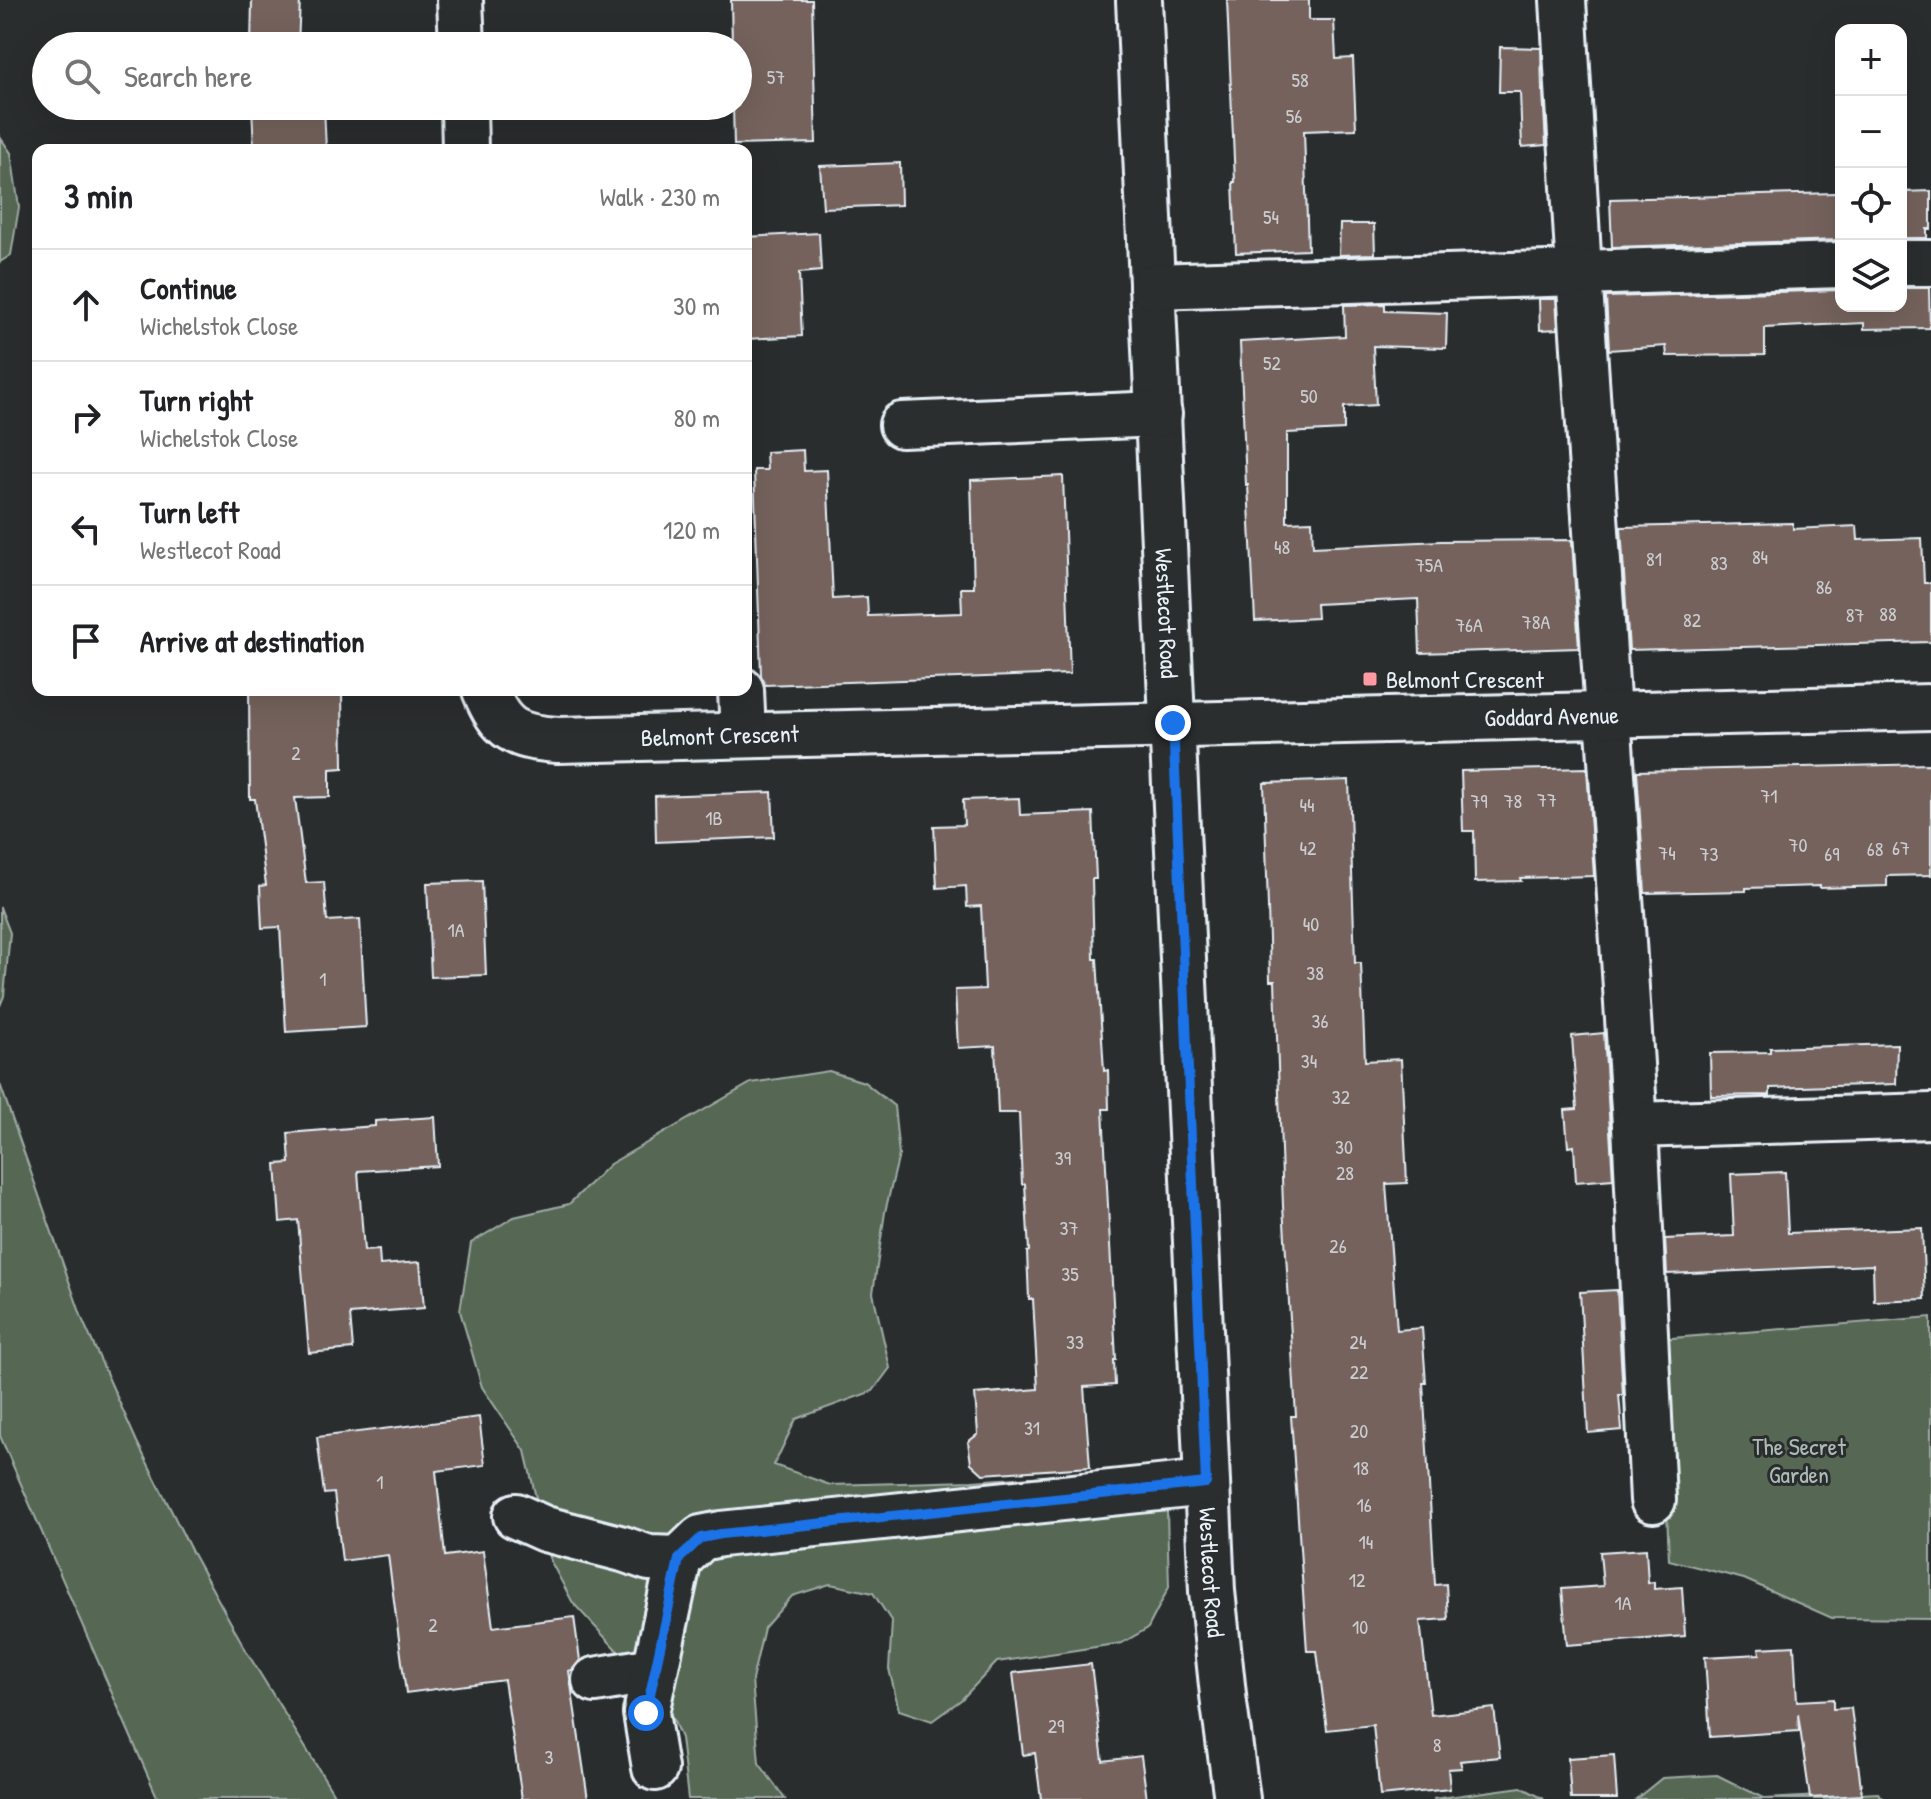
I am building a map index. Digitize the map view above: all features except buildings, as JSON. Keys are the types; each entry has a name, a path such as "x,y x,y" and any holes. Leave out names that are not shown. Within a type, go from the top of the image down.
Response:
{"street":[{"path":"460,0 461,32"},
{"name":"Westlecot Road","path":"1139,0 1206,1483 1212,1591 1237,1799"},
{"path":"1563,0 1635,1125 1653,1500"},
{"path":"464,120 465,144"},
{"path":"1907,263 1931,263"},
{"path":"1152,286 1835,265"},
{"path":"902,425 1159,414"},
{"name":"Belmont Crescent","path":"487,696 493,711 505,725 519,734 558,740 1173,723"},
{"path":"741,696 743,734"},
{"name":"Goddard Avenue","path":"1173,723 1931,707"},
{"path":"1635,1125 1931,1116"},
{"path":"655,1768 646,1713 654,1670 679,1559 701,1538 1206,1483"},
{"path":"516,1516 545,1529 649,1558 679,1559"},
{"path":"595,1680 654,1670"}],"green space":[{"path":"0,137 11,153 19,207 11,255 0,262"},
{"path":"0,907 10,933 4,996 0,1006"},
{"path":"829,1071 864,1082 894,1106 899,1155 885,1212 873,1293 890,1368 873,1391 796,1419 774,1465 830,1485 972,1481 1137,1470 1166,1472 1169,1587 1148,1628 1122,1643 997,1662 961,1700 932,1721 899,1710 889,1669 892,1622 873,1593 830,1584 792,1596 764,1628 752,1680 759,1763 785,1799 688,1799 681,1738 666,1703 573,1603 551,1562 525,1451 482,1387 460,1311 471,1243 514,1217 569,1204 610,1164 751,1083"},
{"path":"0,1084 83,1321 137,1442 248,1654 337,1799 158,1799 0,1436"},
{"name":"The Secret Garden","path":"1931,1317 1931,1619 1832,1618 1744,1579 1669,1560 1660,1339"},
{"path":"1717,1775 1765,1799 1636,1799 1662,1778"},
{"path":"1521,1787 1544,1799 1433,1799"},
{"path":"1878,1793 1884,1799 1765,1799"}],"place":[{"name":"Belmont Crescent","path":"1370,679"}],"route":[{"path":"646,1713 679,1559 701,1538 1206,1483 1173,723"}]}
